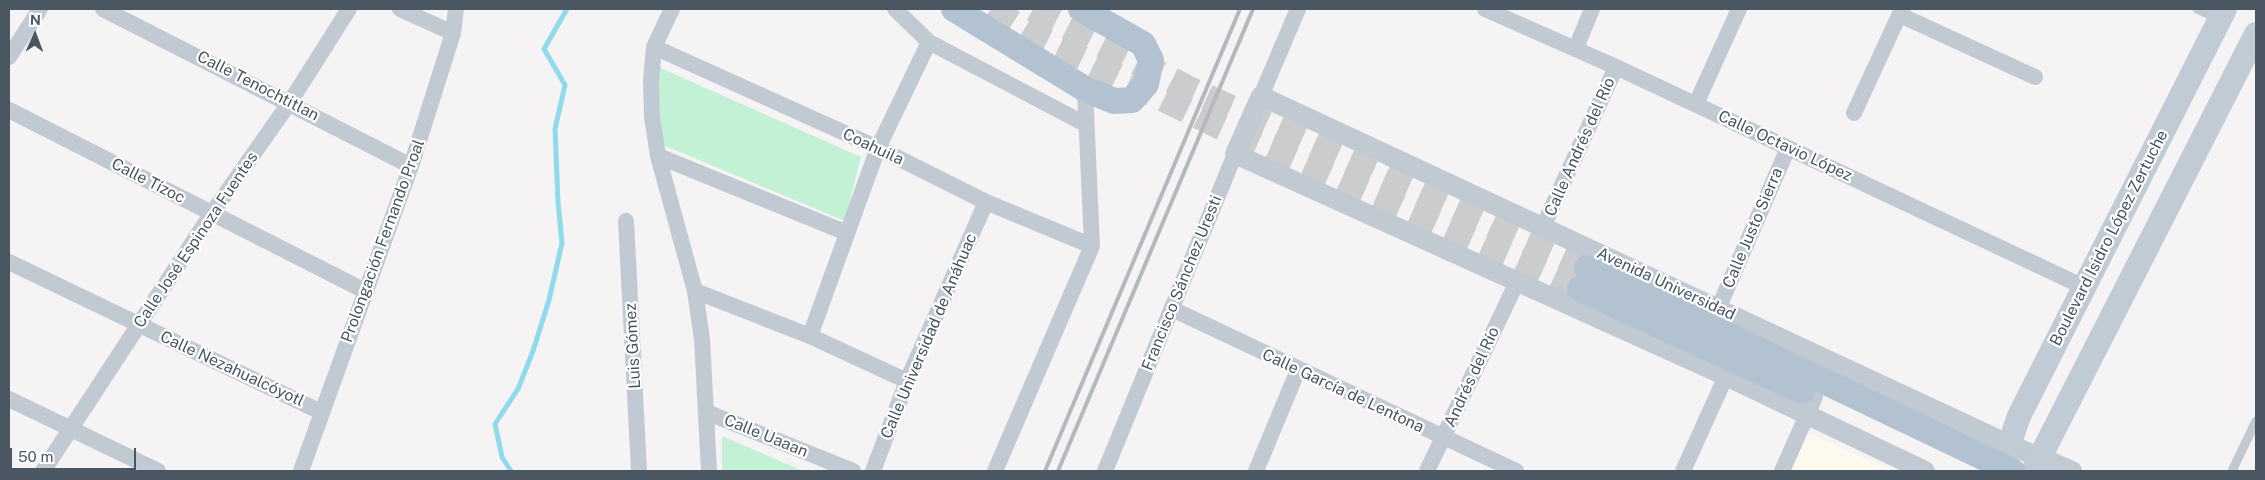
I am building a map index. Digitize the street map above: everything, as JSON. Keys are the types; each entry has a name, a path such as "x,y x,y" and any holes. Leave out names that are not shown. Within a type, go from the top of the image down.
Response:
{"main road":[{"path":"954,9 1085,89 1114,101 1132,100 1146,84 1151,60 1143,44 1081,9"},
{"name":"Boulevard Isidro López Zertuche","path":"2005,463 2019,416 2222,14"},
{"path":"2036,464 2256,34"},
{"name":"Avenida Universidad","path":"1975,471 1811,406 1583,278 2005,463"}],"street":[{"path":"9,57 40,9"},
{"name":"Calle Tenochtitlan","path":"103,9 290,102 412,166"},
{"name":"Calle José Espinoza Fuentes","path":"43,471 212,213 290,102 349,9"},
{"path":"400,9 453,32"},
{"name":"Prolongación Fernando Proal","path":"301,471 412,166 453,32 456,9"},
{"path":"672,9 654,47 651,81 652,117 658,156 695,291 702,339 709,471"},
{"path":"895,9 929,42 1085,124"},
{"path":"1261,96 1298,9"},
{"name":"Calle Octavio López","path":"1485,9 1576,48 2084,287"},
{"path":"1576,48 1592,9"},
{"path":"1696,104 1739,9"},
{"path":"1854,113 1901,12 2035,77"},
{"path":"810,336 878,148 929,42"},
{"name":"Coahuila","path":"654,47 878,148 986,202 1092,246"},
{"name":"Calle Andrés del Río","path":"1543,227 1616,67"},
{"path":"995,471 1092,246 1085,124 1085,89"},
{"name":"Francisco Sánchez Uresti","path":"1105,471 1235,154 1261,96"},
{"name":"Avenida Universidad","path":"1261,96 1718,309 2005,463 2036,464 2072,471"},
{"name":"Calle Tízoc","path":"9,110 367,292"},
{"name":"Calle Justo Sierra","path":"1718,309 1788,148"},
{"name":"Avenida Universidad","path":"1235,154 1726,376 1811,406 1925,471"},
{"path":"658,156 847,233"},
{"name":"Calle Universidad de Anáhuac","path":"873,471 907,381 986,202"},
{"name":"Luis Gómez","path":"626,220 639,471"},
{"name":"Calle Nezahualcóyotl","path":"9,262 321,412"},
{"name":"Andrés del Río","path":"1427,471 1517,282"},
{"path":"695,291 810,336 907,381"},
{"name":"Calle García de Lentona","path":"1172,309 1298,370 1516,471"},
{"path":"1256,471 1298,370"},
{"path":"1683,471 1726,376"},
{"path":"9,399 158,471"},
{"path":"1782,471 1811,406"},
{"name":"Calle Uaaan","path":"706,412 853,471"}],"lane":[{"path":"2198,9 2222,14"},
{"path":"2232,471 2256,421"}],"shaded area":[{"path":"1808,433 1893,471 1791,471"}],"green space":[{"path":"656,66 861,157 845,221 663,145"},
{"path":"722,436 803,471 722,471"}],"waterway":[{"path":"511,471 502,457 495,424 518,389 533,351 549,300 562,243 555,129 565,85 544,49 567,9"}],"tunnel":[{"path":"991,9 1029,33 1221,127 1580,289"},
{"path":"1033,9 1189,89 1587,268"}],"railway":[{"path":"1045,471 1240,9"},
{"path":"1058,471 1253,9"}]}
